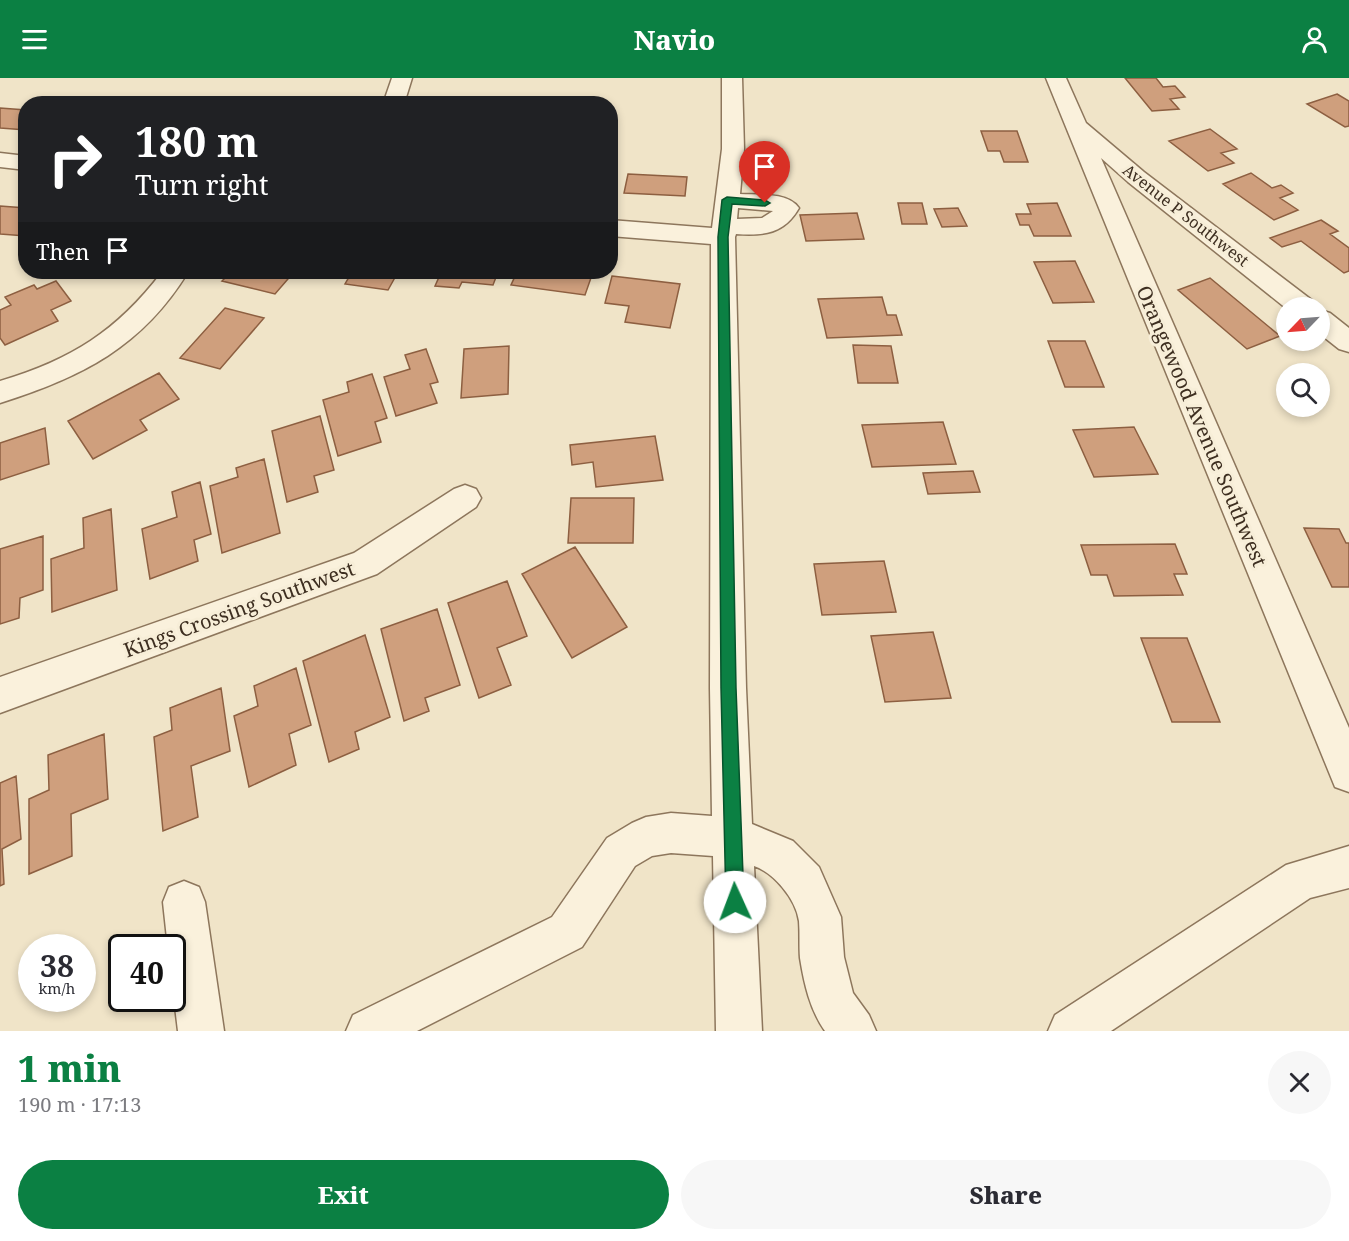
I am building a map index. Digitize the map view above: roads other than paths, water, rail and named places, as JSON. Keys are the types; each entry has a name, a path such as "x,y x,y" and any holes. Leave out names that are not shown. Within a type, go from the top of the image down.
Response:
{"street":[{"path":"396,96 402,78"},
{"path":"732,78 733,149 725,221 728,688 739,1031"},
{"name":"Orangewood Avenue Southwest","path":"1056,78 1349,773"},
{"name":"Avenue P Southwest","path":"1071,118 1136,177 1290,297"},
{"path":"0,160 18,162"},
{"path":"618,228 725,221"},
{"path":"0,392 61,371 106,345 137,321 170,279"},
{"path":"1330,328 1349,342"},
{"name":"Kings Crossing Southwest","path":"0,695 365,564 465,498"},
{"path":"369,1031 567,932 621,852 645,837 671,833 733,837 779,855 804,882 820,917 822,957 832,1004 853,1031"},
{"path":"1071,1031 1302,880 1349,867"},
{"path":"184,902 201,1031"}]}
